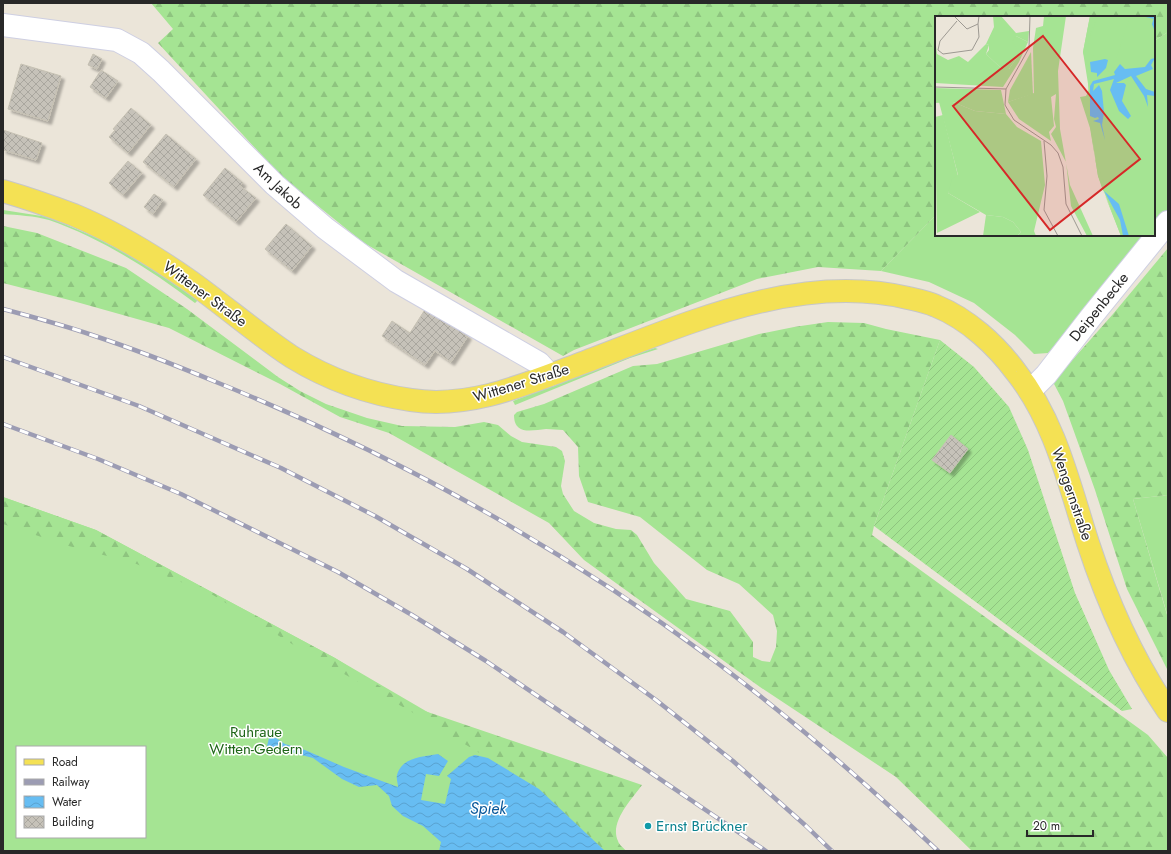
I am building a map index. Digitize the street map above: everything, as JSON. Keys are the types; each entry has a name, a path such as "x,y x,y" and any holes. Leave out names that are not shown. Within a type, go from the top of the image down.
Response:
{"main road":[{"name":"Wittener Straße","path":"3,191 75,216 135,245 190,281 265,338 290,355 328,376 355,386 409,400 432,403 457,402 493,394 550,375 707,317 761,302 809,293 841,290 890,294 938,306"},
{"name":"Wengernstraße","path":"938,306 982,335 1003,355 1030,391 1048,425 1089,544 1120,625 1151,687 1168,711"}],"street":[{"name":"Am Jakob","path":"3,26 117,40 141,53 275,184 325,228 396,281 539,363 550,375"},
{"name":"Deipenbecke","path":"1030,391 1046,376 1091,317 1168,222"}],"green space":[{"path":"151,3 1168,3 1168,32 1155,40 1155,16 935,16 935,216 881,271 818,267 757,279 574,350 563,356 364,243 282,177 158,43 173,29"},
{"path":"1168,32 1168,211 1155,226 1155,40"},
{"path":"3,210 48,217 95,237 151,267 198,300 195,303 143,267 88,236 49,220 3,214"},
{"path":"935,216 935,236 1147,236 1048,353 1034,354 1015,335 974,303 929,282 881,271"},
{"path":"3,226 37,233 126,268 187,309 278,377 300,391 326,404 367,418 402,426 455,427 484,422 498,425 511,436 522,442 556,447 562,451 565,461 561,486 563,494 574,511 594,523 616,529 631,530 637,535 654,563 686,599 730,611 753,642 753,657 762,661 770,662 776,647 777,631 773,615 739,584 707,570 640,517 588,502 579,476 578,447 563,430 546,429 530,431 521,429 515,422 514,415 517,412 544,404 633,366 657,364 759,334 794,327 828,322 864,323 940,340 872,535 1148,735 1168,758 1168,851 972,851 896,777 760,687 584,560 549,523 389,433 340,417 280,384 169,328 3,283"},
{"path":"1168,248 1168,495 1133,499 1168,618 1168,671 1127,589 1095,490 1063,401 1053,382 1113,314"},
{"path":"940,340 974,367 1009,407 1028,450 1075,593 1109,670 1132,709 1122,711 874,526"},
{"path":"655,348 658,349 630,358 515,405 513,401 627,357"},
{"path":"1168,495 1168,617 1133,499"},
{"name":"Ruhraue Witten-Gedern","path":"3,497 96,530 335,658 472,738 616,843 624,851 3,851"},
{"path":"3,497 96,530 335,658 413,707 642,785 623,811 617,826 616,834 620,845 626,851 605,851 539,789 410,711 305,652 213,595 134,563 65,545 3,524"}],"water":[{"name":"Spiek","path":"269,738 276,738 285,744 305,750 344,767 398,787 397,775 403,765 408,761 419,757 438,754 448,761 439,776 426,774 421,800 445,804 451,779 447,776 469,757 475,755 488,758 539,789 605,851 439,851 441,842 423,826 403,816 392,806 389,796 377,785 359,787 342,779 313,758 267,746"}],"building":[{"path":"93,54 102,59 97,69 88,65"},
{"path":"21,64 61,76 48,121 8,109"},
{"path":"101,70 118,81 106,98 90,87"},
{"path":"131,108 151,125 128,153 109,137 115,130 113,129"},
{"path":"3,130 42,143 36,160 3,150"},
{"path":"166,134 196,159 174,187 143,162"},
{"path":"128,161 142,173 123,195 109,183"},
{"path":"225,168 243,183 240,186 256,198 236,222 203,195"},
{"path":"154,194 163,200 153,214 144,207"},
{"path":"286,224 312,246 292,271 265,249"},
{"path":"426,308 468,336 451,362 435,351 425,365 382,336 392,321 410,333"},
{"path":"951,435 968,449 950,473 932,460"}],"railway":[{"path":"3,309 70,328 123,346 185,369 282,410 346,439 410,471 534,540 595,578 654,618 712,659 771,704 828,752 938,851"},
{"path":"3,357 139,406 281,468 375,516 467,569 563,632 656,700 733,761 832,851"},
{"path":"3,424 98,459 181,494 338,572 412,615 486,661 766,851"}],"place":[{"name":"Ernst Brückner","path":"648,826"}]}
